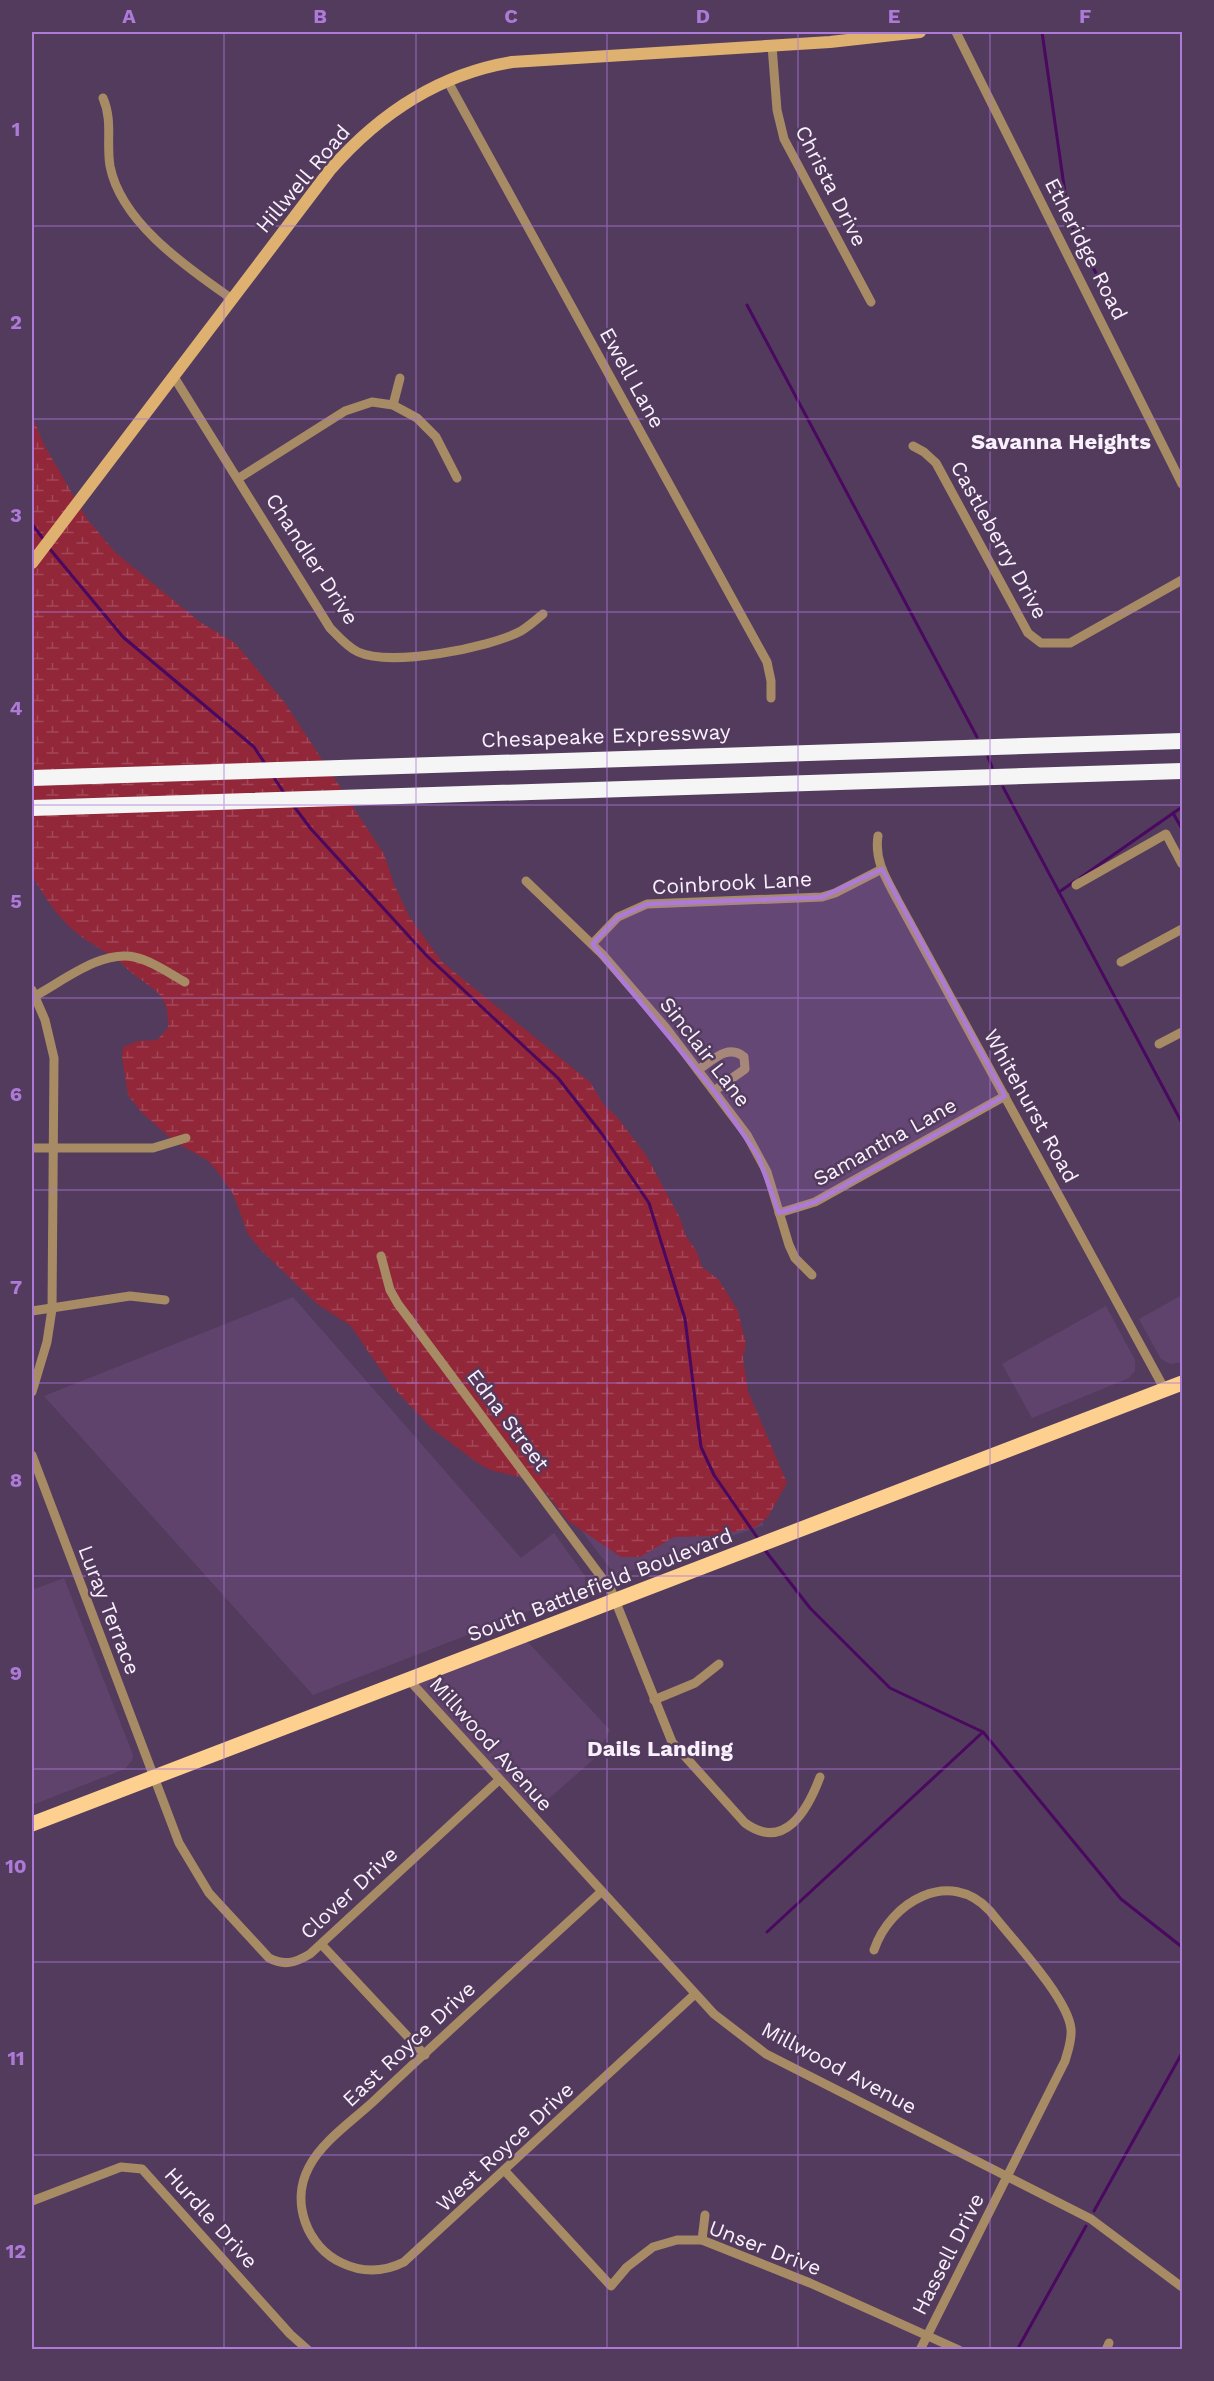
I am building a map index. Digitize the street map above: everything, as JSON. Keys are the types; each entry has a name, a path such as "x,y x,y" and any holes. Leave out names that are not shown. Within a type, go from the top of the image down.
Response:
{"highway":[{"name":"Chesapeake Expressway","path":"32,778 1182,741"},
{"path":"32,808 1182,771"}],"main road":[{"name":"South Battlefield Boulevard","path":"32,1824 410,1681 1182,1383"}],"street":[{"name":"Hillwell Road","path":"32,563 349,148 402,105 447,80 488,66 512,62 772,46 920,32"},
{"name":"Etheridge Road","path":"956,32 1182,484"},
{"name":"Christa Drive","path":"772,46 777,110 784,139 871,302"},
{"name":"Ewell Lane","path":"447,80 762,652 770,673 771,698"},
{"path":"103,98 108,110 112,171 120,192 134,214 187,268 232,299"},
{"name":"Chandler Drive","path":"174,377 239,478 330,628 358,652 394,658 451,651 504,638 521,630 543,614"},
{"path":"393,405 400,378"},
{"path":"239,478 345,411 372,402 393,405 417,418 432,432 457,478"},
{"name":"Castleberry Drive","path":"913,446 924,452 936,464 1028,633 1041,643 1070,644 1182,580"},
{"path":"1076,885 1166,834 1182,864"},
{"name":"Whitehurst Road","path":"878,836 877,855 882,869 1165,1390"},
{"name":"Coinbrook Lane","path":"592,944 627,911 647,904 822,897 835,893 882,869"},
{"name":"Sinclair Lane","path":"526,880 592,944 666,1028 714,1091 767,1172 795,1258 812,1275"},
{"path":"1121,962 1182,928"},
{"path":"32,1392 45,1352 52,1309 55,1148 54,1058 33,993 113,957 133,957 145,960 185,982"},
{"path":"1159,1044 1182,1032"},
{"path":"698,1070 726,1051 739,1052 744,1057 745,1069 714,1091"},
{"name":"Samantha Lane","path":"779,1213 815,1202 1005,1096"},
{"path":"32,1148 153,1148 186,1138"},
{"name":"Edna Street","path":"381,1256 390,1290 398,1304 562,1522 617,1601 672,1742 752,1828 770,1833 789,1826 811,1801 820,1777"},
{"path":"32,1311 130,1296 165,1300"},
{"name":"Luray Terrace","path":"32,1455 154,1778"},
{"path":"654,1700 695,1683 719,1664"},
{"name":"Millwood Avenue","path":"410,1681 723,2023 766,2054 1091,2219 1182,2287"},
{"name":"Clover Drive","path":"154,1778 193,1870 216,1901 262,1952 279,1963 288,1963 303,1958 322,1945 499,1780"},
{"name":"Hassell Drive","path":"874,1950 890,1922 916,1898 938,1891 963,1893 977,1899 990,1911 1063,2004 1069,2017 1071,2043 1008,2175 920,2349"},
{"name":"East Royce Drive","path":"321,2247 311,2234 302,2212 301,2197 309,2167 331,2141 601,1892"},
{"path":"322,1945 425,2055"},
{"name":"West Royce Drive","path":"321,2247 343,2264 361,2269 386,2270 399,2265 423,2247 695,1994"},
{"name":"Hurdle Drive","path":"32,2201 121,2167 142,2169 290,2334 308,2349"},
{"name":"Unser Drive","path":"505,2171 611,2286 627,2267 653,2247 677,2240 702,2240 959,2349"},
{"path":"702,2240 705,2215"}],"highlighted area":[{"path":"882,869 1005,1096 815,1202 779,1213 758,1156 714,1091 592,944 618,917 647,904 822,897"}],"shaded area":[{"path":"1182,1295 1182,1362 1171,1364 1161,1359 1139,1319"},
{"path":"293,1297 521,1558 554,1533 585,1576 585,1587 581,1591 313,1695 44,1396"},
{"path":"1106,1306 1135,1360 1135,1371 1129,1378 1032,1418 1002,1364"},
{"path":"723,1460 764,1525 619,1575 613,1572 572,1518"},
{"path":"64,1578 133,1755 125,1769 32,1805 32,1590"},
{"path":"523,1637 610,1730 594,1759 530,1815 410,1681"}],"green space":[{"path":"32,415 43,443 87,519 116,553 200,622 235,643 285,703 384,854 394,884 409,916 442,962 590,1082 604,1105 617,1117 646,1155 680,1218 686,1236 697,1252 702,1267 719,1280 738,1311 746,1344 743,1358 748,1391 787,1483 768,1517 756,1527 714,1536 674,1537 640,1557 621,1557 568,1521 546,1493 528,1479 490,1470 476,1462 430,1427 391,1385 351,1326 317,1304 260,1249 248,1234 233,1194 207,1160 175,1142 142,1113 128,1095 122,1057 123,1047 138,1041 157,1040 168,1028 165,1003 152,987 69,926 59,916 32,876"}],"waterway":[{"path":"1042,32 1069,221 1097,275"},
{"path":"747,305 977,737"},
{"path":"32,524 44,540"},
{"path":"49,548 123,637 254,747 266,765"},
{"path":"988,757 992,767"},
{"path":"273,776 284,793"},
{"path":"1003,787 1182,1123"},
{"path":"293,805 311,829 427,956 558,1078 602,1134 649,1203 685,1319 701,1447 714,1475 759,1540"},
{"path":"1080,878 1182,807"},
{"path":"1173,813 1182,829"},
{"path":"1059,892 1075,881"},
{"path":"764,1549 810,1608 890,1688 983,1732 1121,1899 1182,1947"},
{"path":"767,1932 983,1732"},
{"path":"1094,2211 1182,2053"},
{"path":"1017,2350 1086,2226"}],"district":[{"name":"Savanna Heights","path":"1061,441"},
{"name":"Dails Landing","path":"660,1748"}]}
